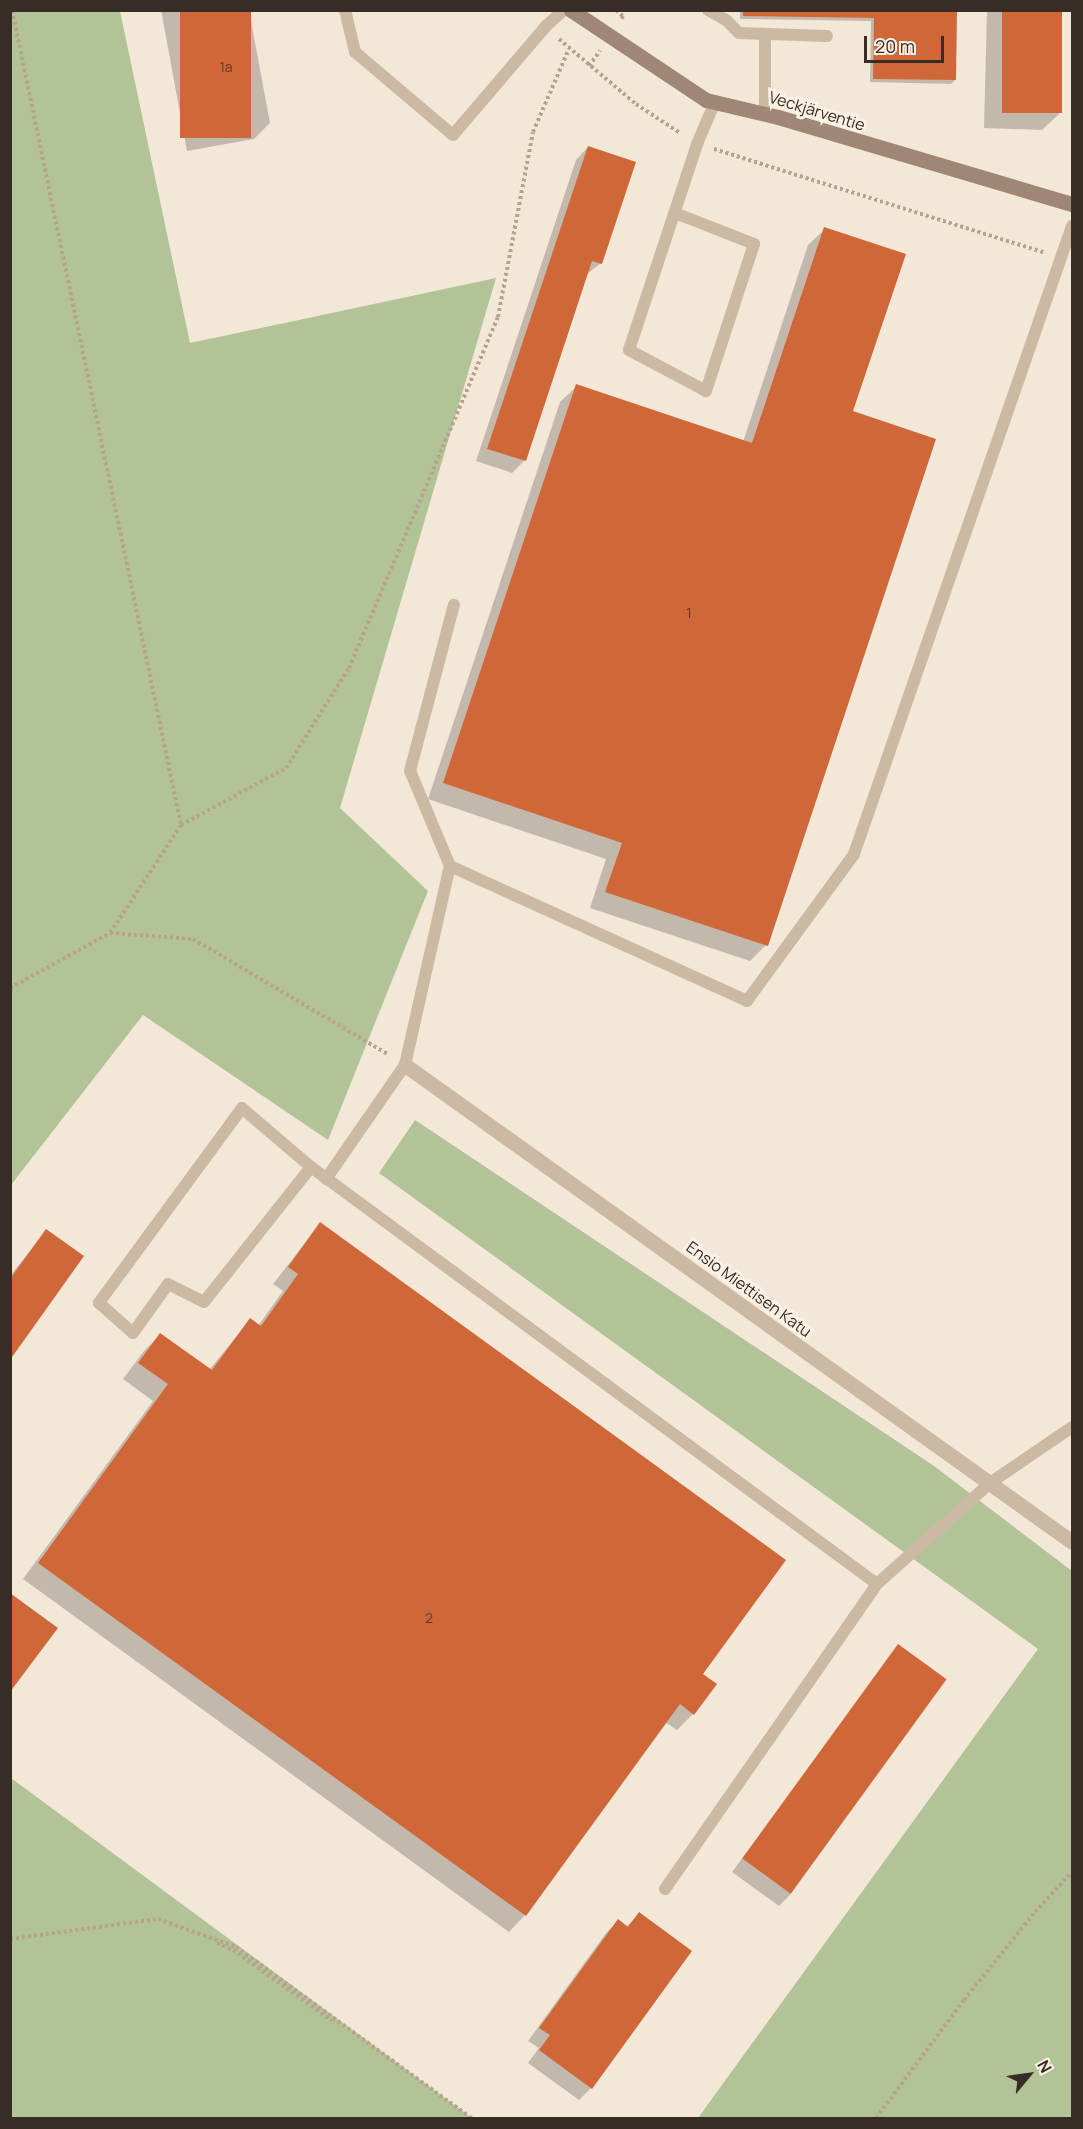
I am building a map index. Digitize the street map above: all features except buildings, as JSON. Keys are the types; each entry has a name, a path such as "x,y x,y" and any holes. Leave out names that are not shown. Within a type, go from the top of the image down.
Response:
{"main road":[{"name":"Veckjärventie","path":"571,10 639,59 715,102 765,114 1072,204"}],"street":[{"name":"Ensio Miettisen Katu","path":"405,1065 1072,1542"}],"lane":[{"path":"345,10 355,52 453,135 546,26 564,10"},
{"path":"708,10 726,20 739,33 827,36"},
{"path":"765,34 765,114"},
{"path":"675,213 754,244 705,391 629,350 697,144 715,102"},
{"path":"450,866 747,1000 854,854 1063,258 1072,226"},
{"path":"326,1179 405,1065 450,866 410,771 454,604"},
{"path":"311,1167 204,1302 168,1284 133,1333 99,1304 242,1108 326,1179 877,1584"},
{"path":"664,1889 877,1584 990,1484 1072,1427"}],"path":[{"path":"12,10 181,825"},
{"path":"546,26 569,49 636,105 697,144 1063,258"},
{"path":"10,988 110,933 181,825 286,768 350,668 498,317 533,132 569,49"},
{"path":"110,933 193,939 405,1065"},
{"path":"876,2118 978,1983 1072,1872"},
{"path":"10,1939 158,1919 236,1947 470,2118"}],"green space":[{"path":"11,10 120,11 190,343 496,278 340,808 428,891 328,1140 143,1015 11,1185"},
{"path":"415,1120 934,1466 1072,1571 1072,2118 698,2118 1038,1649 379,1173"},
{"path":"11,1778 472,2118 11,2118"}]}
